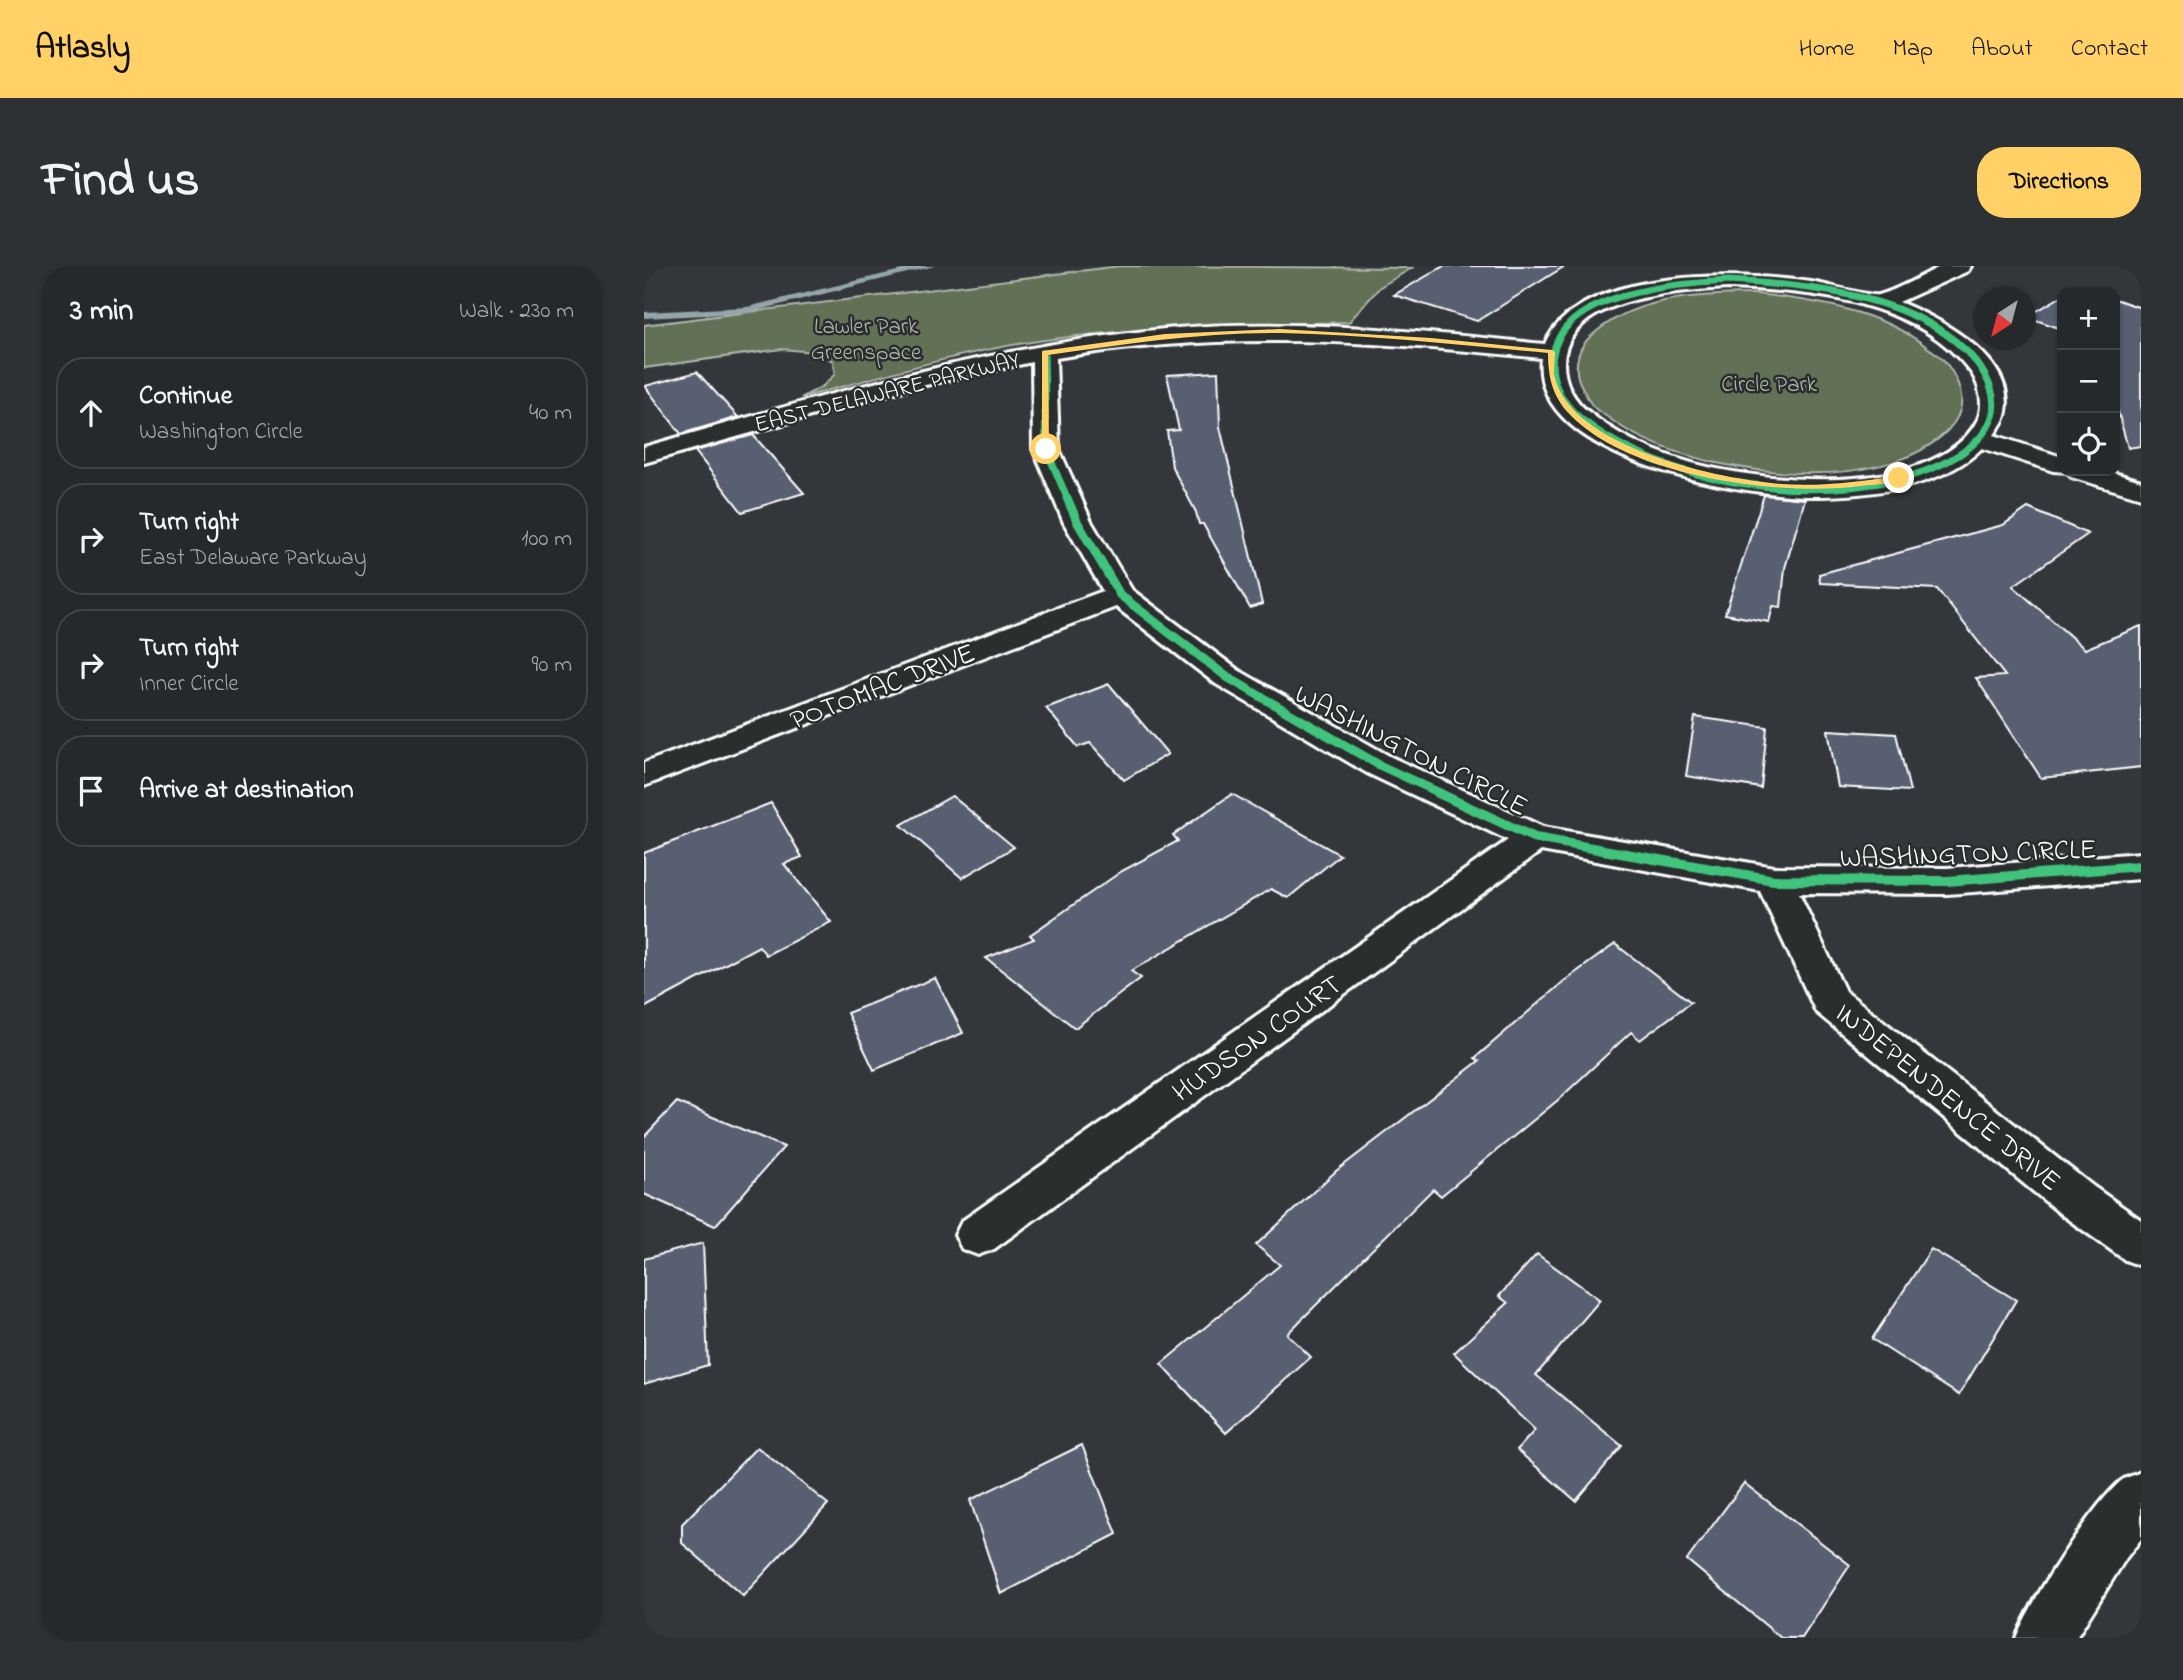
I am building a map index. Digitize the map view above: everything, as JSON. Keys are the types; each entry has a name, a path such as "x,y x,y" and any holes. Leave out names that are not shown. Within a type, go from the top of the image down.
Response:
{"street":[{"path":"1877,303 1960,266"},
{"path":"1728,281 1766,282 1842,294 1877,303 1938,330 1962,346 1980,364 1992,383 1996,402 1992,421 1980,439 1947,462 1899,478 1851,485 1773,486 1707,476 1648,458 1600,434 1567,407 1552,379 1552,352 1561,334 1577,319 1599,306 1657,288 1728,281"},
{"name":"EAST DELAWARE PARKWAY","path":"644,455 858,394 1044,353 1165,336 1280,331 1431,340 1552,352"},
{"name":"WASHINGTON CIRCLE","path":"1044,353 1046,449 1078,523 1120,595 1227,677 1379,765 1535,838 1774,880 1947,881 2141,866"},
{"path":"1980,439 2057,463"},
{"path":"2096,476 2141,490"},
{"name":"POTOMAC DRIVE","path":"644,775 1120,595"},
{"name":"HUDSON COURT","path":"978,1236 1535,838"},
{"name":"INDEPENDENCE DRIVE","path":"1774,880 1830,1000 2078,1201 2141,1246"},
{"path":"2044,1638 2107,1539 2141,1498"}],"green space":[{"name":"Lawler Park Greenspace","path":"1120,266 1412,268 1380,287 1349,322 1159,329 1045,340 953,357 801,398 823,386 835,374 833,361 814,352 782,349 644,368 644,325"},
{"name":"Circle Park","path":"1757,294 1846,309 1908,334 1940,357 1957,381 1961,406 1955,422 1917,452 1877,466 1832,473 1783,472 1734,466 1687,455 1646,440 1599,412 1589,401 1577,375 1578,356 1588,339 1606,324 1625,314 1667,300"}],"building":[{"path":"1444,266 1565,266 1477,321 1394,295"},
{"path":"2057,299 2057,327 2036,320 2036,312"},
{"path":"2120,301 2141,308 2141,446 2128,448 2120,419"},
{"path":"697,372 738,417 681,434 645,386"},
{"path":"1218,372 1220,427 1262,604 1250,608 1203,524 1199,524 1196,512 1172,467 1167,431 1179,430 1167,375"},
{"path":"753,435 804,493 742,512 695,451"},
{"path":"1764,495 1805,499 1785,568 1781,607 1773,606 1769,622 1725,614"},
{"path":"2028,508 2088,534 2013,586 2085,649 2141,626 2141,767 2041,778 1976,678 2005,676 1937,589 1820,583 1819,574 2003,525"},
{"path":"1109,684 1168,754 1124,780 1090,743 1078,747 1046,708"},
{"path":"1695,717 1767,727 1761,788 1686,776"},
{"path":"1828,730 1896,734 1910,791 1838,787"},
{"path":"1232,794 1340,855 1288,898 1271,889 1131,971 1141,978 1075,1028 986,958 1034,939 1030,935 1122,871 1178,841 1173,835"},
{"path":"952,796 1014,847 962,878 901,825"},
{"path":"771,803 802,857 784,864 831,922 766,955 759,946 644,1008 644,853"},
{"path":"1615,944 1691,1002 1640,1040 1631,1032 1558,1100 1441,1196 1433,1189 1287,1334 1311,1357 1226,1433 1161,1364 1280,1265 1256,1245 1336,1171 1479,1061 1475,1058 1564,981"},
{"path":"935,978 963,1033 874,1070 847,1013"},
{"path":"677,1102 784,1147 715,1226 644,1194 644,1137"},
{"path":"703,1243 708,1365 644,1384 644,1259"},
{"path":"1931,1249 2016,1300 1959,1395 1872,1339"},
{"path":"1537,1254 1600,1300 1536,1375 1622,1446 1576,1501 1517,1450 1535,1430 1454,1353 1508,1303 1499,1296"},
{"path":"1082,1445 1117,1534 1001,1594 970,1500"},
{"path":"757,1447 828,1504 743,1596 682,1543 682,1524"},
{"path":"1744,1483 1850,1565 1802,1638 1781,1638 1687,1560"}],"waterway":[{"path":"644,315 747,310 930,266"}],"cycle path":[{"path":"1728,281 1822,290 1887,306 1918,318 1945,333 1968,352 1986,375 1994,397 1992,417 1982,434 1967,449 1923,472 1884,482 1852,486 1788,487 1747,483 1696,473 1646,457 1600,433 1564,401 1554,382 1554,350 1572,323 1589,310 1635,293 1685,284 1728,281"},
{"path":"1044,353 1046,449 1078,523 1120,595 1227,677 1379,765 1535,838 1774,880 1947,881 2141,866"}],"route":[{"path":"1046,449 1044,353 1165,336 1280,331 1431,340 1552,352 1552,379 1567,407 1600,434 1648,458 1707,476 1773,486 1839,487 1899,478"}]}
